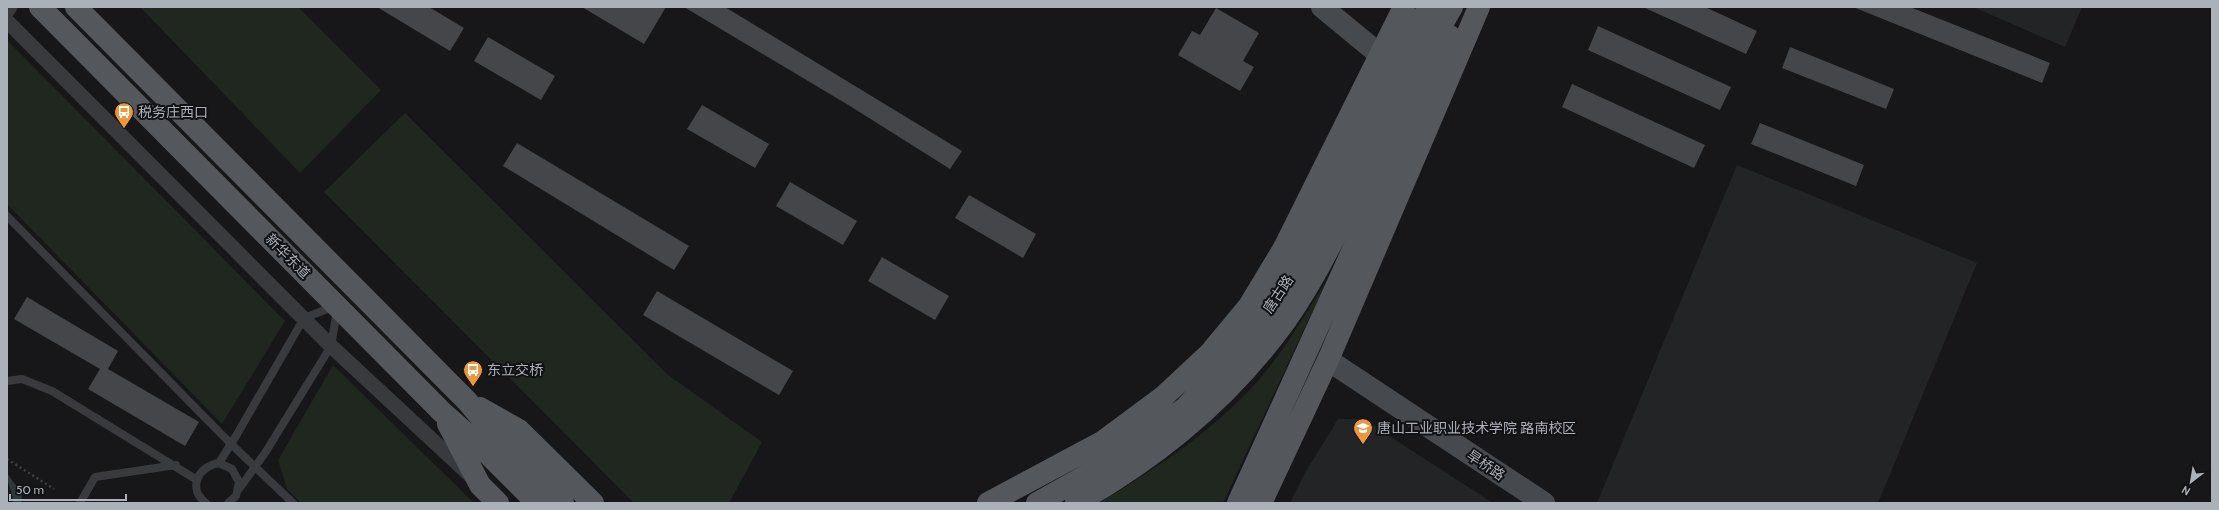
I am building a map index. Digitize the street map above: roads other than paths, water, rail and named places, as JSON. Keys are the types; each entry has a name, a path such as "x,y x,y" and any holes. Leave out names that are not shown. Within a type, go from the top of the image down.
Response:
{"main road":[{"name":"新华东道","path":"40,7 338,305 442,412 478,444 537,503"},
{"name":"新华东道","path":"76,7 467,402 495,434 563,503"},
{"path":"989,503 1102,442 1164,396 1210,353 1249,306 1284,248 1379,54 1404,7"},
{"name":"唐古路","path":"1238,503 1406,86 1429,7"},
{"path":"1076,503 1119,479 1180,434 1237,381 1286,319 1319,264 1406,86 1452,7"},
{"name":"唐古路","path":"1037,503 1103,466 1185,408 1252,333 1287,283 1326,210 1406,86 1463,7"},
{"path":"1261,503 1328,360 1479,7"},
{"path":"467,402 518,430 593,503"},
{"path":"442,412 480,485 498,503"}],"street":[{"path":"7,11 10,7"},
{"path":"1322,7 1379,54"},
{"path":"7,21 331,346 480,485"},
{"name":"旱桥路","path":"1328,360 1544,503"}],"lane":[{"path":"8,221 293,503"},
{"path":"219,463 232,444 304,318 338,305"},
{"path":"228,503 236,496 239,489 256,465 331,346 338,305"},
{"path":"7,381 22,379 52,391 197,480"},
{"path":"206,503 197,492 197,480 204,467 219,463 226,465 237,474 239,489"},
{"path":"80,503 95,477 176,466"}],"place":[{"name":"税务庄西口","path":"124,129"},
{"name":"东立交桥","path":"473,387"},
{"name":"唐山工业职业技术学院 路南校区","path":"1363,445"}]}
